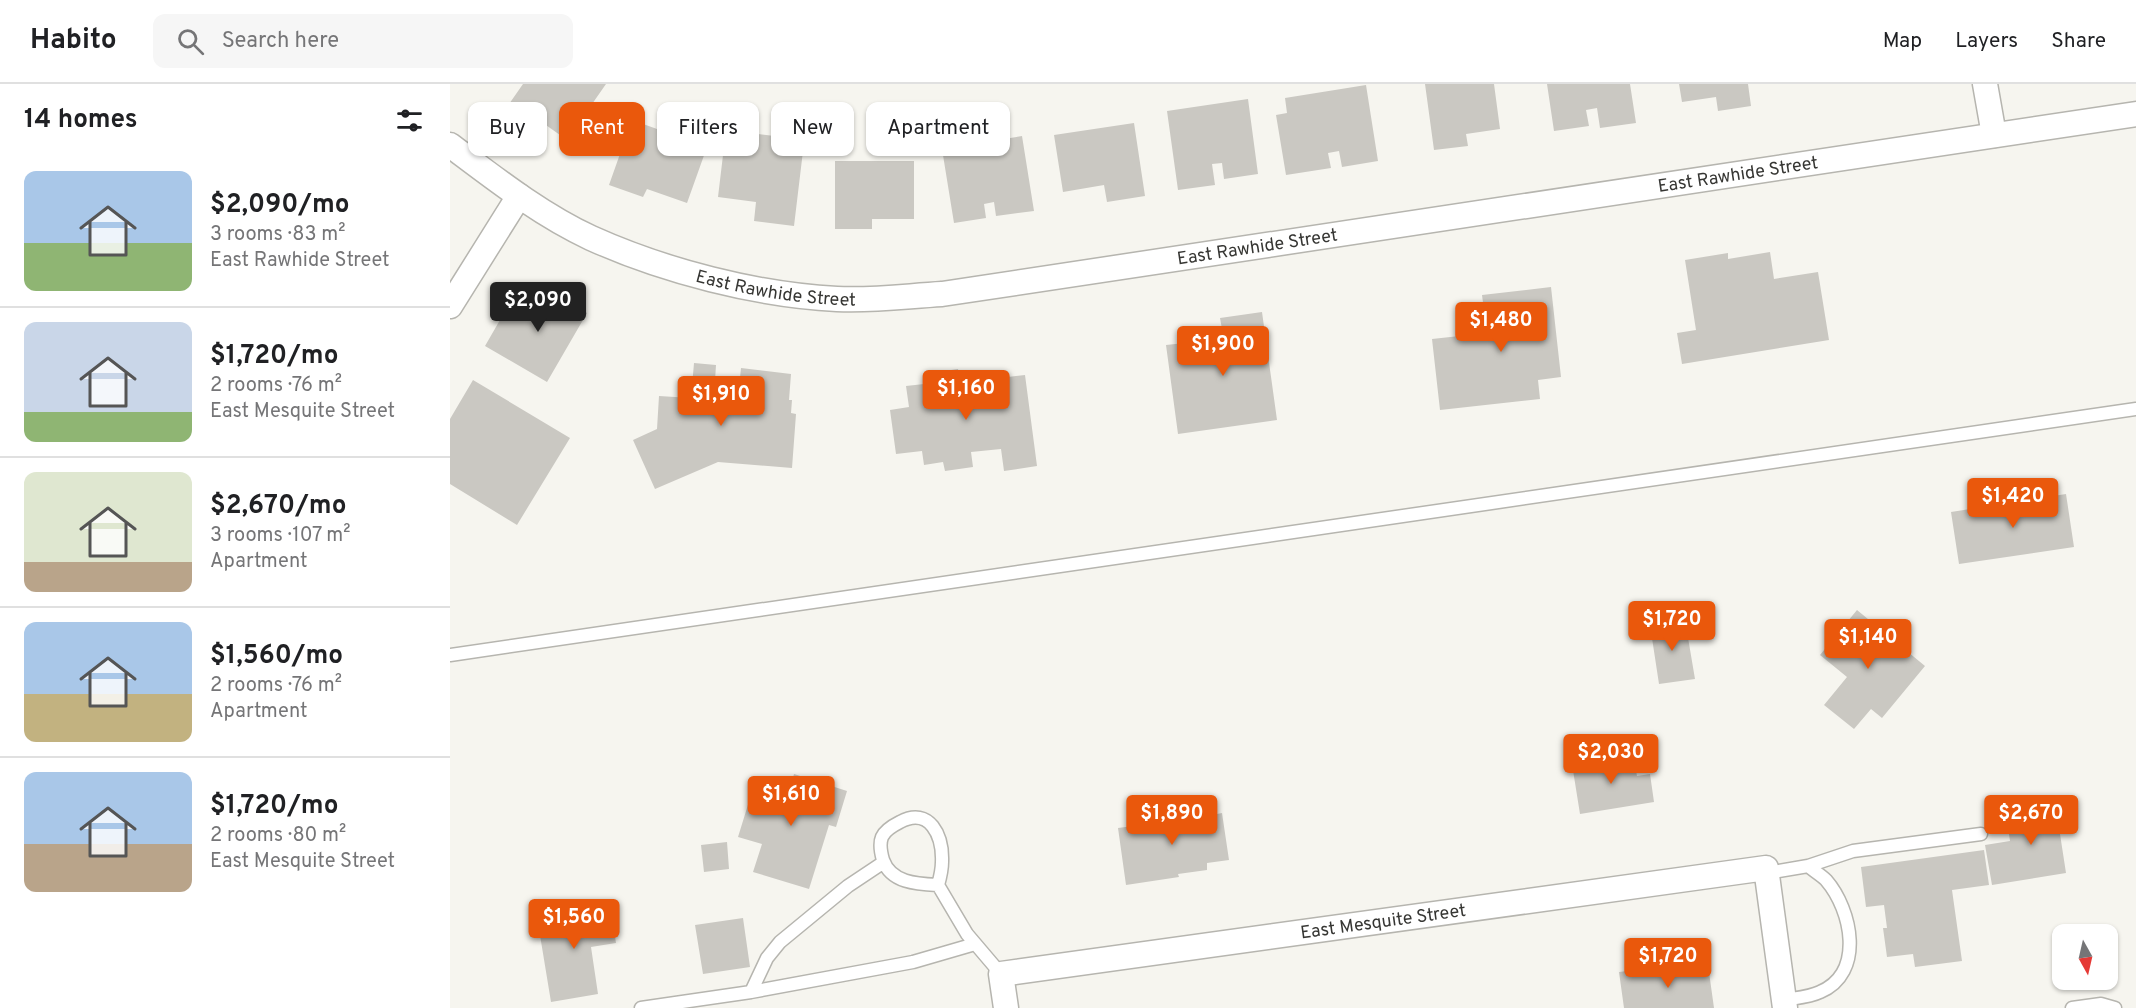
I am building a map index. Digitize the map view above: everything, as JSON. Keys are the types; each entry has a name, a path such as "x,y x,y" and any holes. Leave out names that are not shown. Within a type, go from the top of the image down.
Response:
{"street":[{"path":"1986,84 1994,135"},
{"name":"East Rawhide Street","path":"450,145 519,196 590,237 677,270 761,290 838,299 942,294 2136,114"},
{"path":"450,306 519,196"},
{"path":"1766,870 1785,1004"},
{"name":"East Mesquite Street","path":"1001,974 1766,870"},
{"path":"1001,974 1006,1008"}],"lane":[{"path":"450,655 2136,409"},
{"path":"938,885 920,885 900,879 890,873 880,848 883,836 893,825 905,819 918,817 927,821 936,830 941,842 942,863 938,885 966,934 1001,974"},
{"path":"1766,870 1808,867 1853,851 1981,834"},
{"path":"751,992 767,958 780,942 848,886 884,862"},
{"path":"1785,1004 1820,993 1834,983 1844,970 1849,955 1849,931 1844,909 1825,879 1808,867"},
{"path":"641,1008 751,992 913,962 975,944"},
{"path":"2072,1008 2101,1004 2115,1008"}],"building":[{"path":"523,84 606,84 593,102 559,102 559,134 547,126 547,102 510,102"},
{"path":"1425,84 1494,84 1500,129 1466,134 1468,146 1434,150"},
{"path":"1547,84 1630,84 1636,123 1600,128 1597,108 1586,110 1589,126 1554,131"},
{"path":"1679,84 1748,84 1751,106 1718,111 1716,97 1682,102"},
{"path":"1366,85 1378,161 1342,167 1339,151 1328,153 1331,168 1286,175 1276,115 1287,113 1285,98"},
{"path":"1248,99 1258,174 1224,179 1222,163 1212,164 1215,185 1178,190 1167,111"},
{"path":"1134,123 1145,196 1107,202 1104,185 1063,192 1054,135"},
{"path":"645,125 657,129 657,156 704,156 687,203 647,189 643,197 609,185 619,156 645,156"},
{"path":"759,134 771,136 771,156 802,156 794,226 754,221 756,202 718,197 723,156 759,156"},
{"path":"1022,136 1034,211 996,216 994,202 984,204 986,218 954,223 943,156 1010,156 1010,138"},
{"path":"835,161 914,161 914,219 872,219 872,229 835,229"},
{"path":"1770,252 1774,279 1818,272 1829,340 1682,364 1677,333 1696,330 1685,260 1728,253 1728,259"},
{"path":"537,284 587,313 547,382 485,346 504,313 516,320"},
{"path":"1551,287 1561,377 1538,380 1540,399 1440,410 1432,339 1487,333 1482,295"},
{"path":"1262,312 1277,420 1178,434 1166,345 1194,342 1193,333 1222,329 1220,318"},
{"path":"694,363 716,365 714,396 738,398 741,368 791,374 789,400 792,400 791,413 796,414 792,468 718,462 655,489 633,440 657,429 659,396 691,398"},
{"path":"958,369 960,383 1025,375 1037,466 1004,471 1001,449 971,452 973,467 945,471 943,462 924,465 922,451 896,454 890,410 909,407 906,386 933,383 931,373"},
{"path":"473,380 570,438 517,525 450,484 450,419"},
{"path":"2066,494 2074,547 1959,564 1951,512"},
{"path":"1857,610 1925,666 1882,718 1871,709 1854,729 1824,705 1847,677 1820,655"},
{"path":"1685,620 1695,679 1659,684 1650,625"},
{"path":"1633,754 1637,776 1650,774 1654,802 1580,814 1572,764"},
{"path":"794,774 847,791 836,827 829,825 809,889 753,872 762,844 738,837 755,782 789,792"},
{"path":"2068,804 2072,832 2060,834 2066,873 1992,885 1985,845 2010,841 2006,814"},
{"path":"1205,805 1207,816 1222,813 1229,860 1207,863 1207,870 1178,874 1179,877 1126,885 1118,828 1141,825 1139,816 1159,813 1161,825 1178,822 1177,810"},
{"path":"727,842 729,869 704,872 701,845"},
{"path":"1984,850 1989,885 1952,890 1962,961 1915,967 1913,954 1887,957 1883,928 1887,928 1884,905 1866,907 1861,867"},
{"path":"610,906 616,943 591,947 598,994 551,1002 537,917"},
{"path":"743,918 750,967 703,974 695,925"},
{"path":"1708,965 1714,1008 1624,1008 1619,972 1644,969 1645,974"}]}
